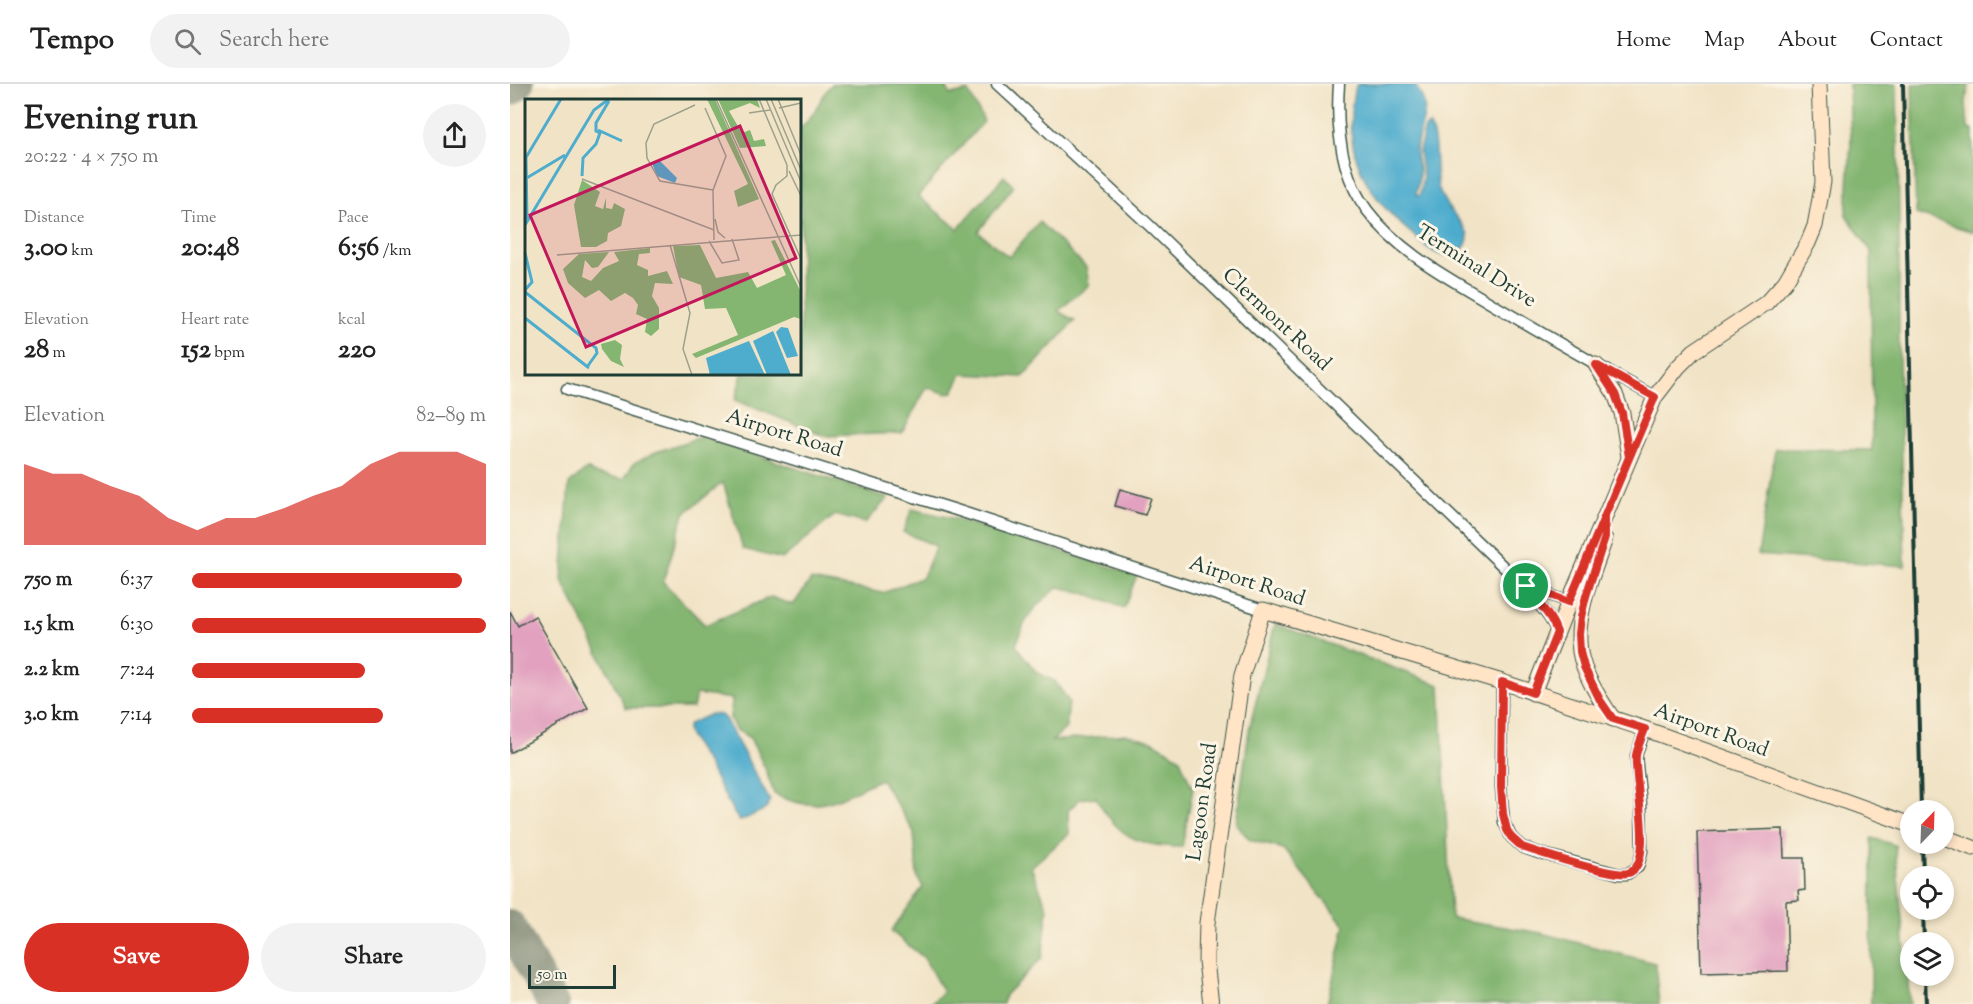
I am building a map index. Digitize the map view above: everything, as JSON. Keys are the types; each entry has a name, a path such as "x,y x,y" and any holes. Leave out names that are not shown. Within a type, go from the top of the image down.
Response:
{"street":[{"name":"Clermont Road","path":"997,84 1150,226 1504,568 1526,586 1569,602"},
{"name":"Terminal Drive","path":"1339,84 1338,132 1347,172 1366,208 1394,240 1430,266 1596,365 1655,397"},
{"path":"1533,693 1655,397 1678,367 1694,351 1766,303 1785,282 1799,261 1815,226 1821,202 1823,182 1819,84"},
{"path":"1596,365 1615,394 1622,413 1629,457"},
{"name":"Airport Road","path":"567,389 956,510 1263,610 1502,682 1645,729 1900,821"},
{"path":"1605,515 1605,537 1586,596 1579,634 1584,667 1600,700 1613,719"},
{"name":"Clermont Road","path":"1526,586 1532,597 1546,611 1557,632"},
{"name":"Lagoon Road","path":"1211,1004 1206,961 1207,923 1242,675 1263,610"},
{"path":"1502,682 1501,787 1504,822 1511,837 1522,847 1539,853 1619,874 1633,871 1638,867 1641,860 1641,805 1636,756 1645,729"},
{"path":"1954,841 1973,848"}],"green space":[{"path":"832,84 944,84 951,95 968,91 984,121 918,196 958,229 1004,176 1014,186 978,232 1009,257 1039,222 1086,267 1089,285 1058,311 1075,321 1023,377 962,374 953,392 947,394 927,387 902,433 824,436 735,400 742,375 801,375 801,127 810,118"},
{"path":"1849,84 1897,84 1899,357 1905,566 1758,555 1775,449 1872,450 1871,251 1846,215 1851,143"},
{"path":"1912,84 1969,84 1966,102 1968,129 1973,130 1973,232 1916,214"},
{"path":"700,437 888,498 865,523 835,515 782,559 743,549 723,482 684,514 663,582 705,625 771,597 793,605 811,580 883,593 923,577 936,546 903,532 912,509 956,519 1137,575 1124,608 1084,593 1059,587 1032,612 1016,646 1037,673 1055,681 1069,702 1066,728 1052,741 1126,734 1152,741 1179,757 1193,789 1182,847 1153,845 1130,837 1112,821 1096,797 1080,799 1068,811 1069,834 1031,867 1048,909 1042,958 1005,995 1003,1004 931,1004 943,992 924,958 891,931 923,887 917,876 914,832 881,779 829,802 805,804 790,801 774,794 765,768 750,738 735,729 730,718 732,699 696,694 693,708 626,708 562,580 569,484 587,469 596,474 624,479 634,463 656,452"},
{"path":"1275,624 1440,685 1451,918 1541,933 1655,963 1659,1004 1327,1004 1345,926 1283,849 1250,840 1236,824 1249,730"},
{"path":"1872,838 1895,845 1900,920 1902,920 1903,932 1900,932 1900,986 1908,986 1910,1004 1871,1004"}],"water":[{"path":"1357,84 1414,84 1420,94 1425,110 1417,142 1419,179 1416,194 1418,196 1420,194 1423,177 1419,151 1425,128 1429,125 1434,139 1439,190 1468,234 1466,245 1453,255 1442,255 1426,247 1386,209 1366,182 1354,150 1351,133 1352,103"},
{"path":"711,714 721,715 725,719 770,801 766,809 740,821 687,729 689,724"}],"building":[{"path":"1120,489 1151,498 1145,515 1115,506"},
{"path":"510,611 518,626 535,616 588,708 510,753"},
{"path":"1783,829 1784,858 1804,858 1805,890 1798,891 1799,900 1786,901 1788,971 1701,973 1697,832"}],"taxiway":[{"path":"510,90 518,84"},
{"path":"510,926 553,1004"}],"railway":[{"path":"1903,84 1921,800"},
{"path":"1922,854 1923,866"},
{"path":"1923,920 1924,932"},
{"path":"1925,986 1926,1004"}],"route":[{"path":"1526,586 1532,597 1553,621 1557,632 1533,693 1502,682 1501,787 1504,822 1511,837 1522,847 1611,872 1627,874 1638,867 1641,860 1641,805 1636,756 1645,729 1613,719 1600,700 1584,667 1579,634 1586,596 1605,537 1605,515 1629,457 1655,397 1596,365 1615,394 1622,413 1629,457 1569,602 1526,586"}]}
